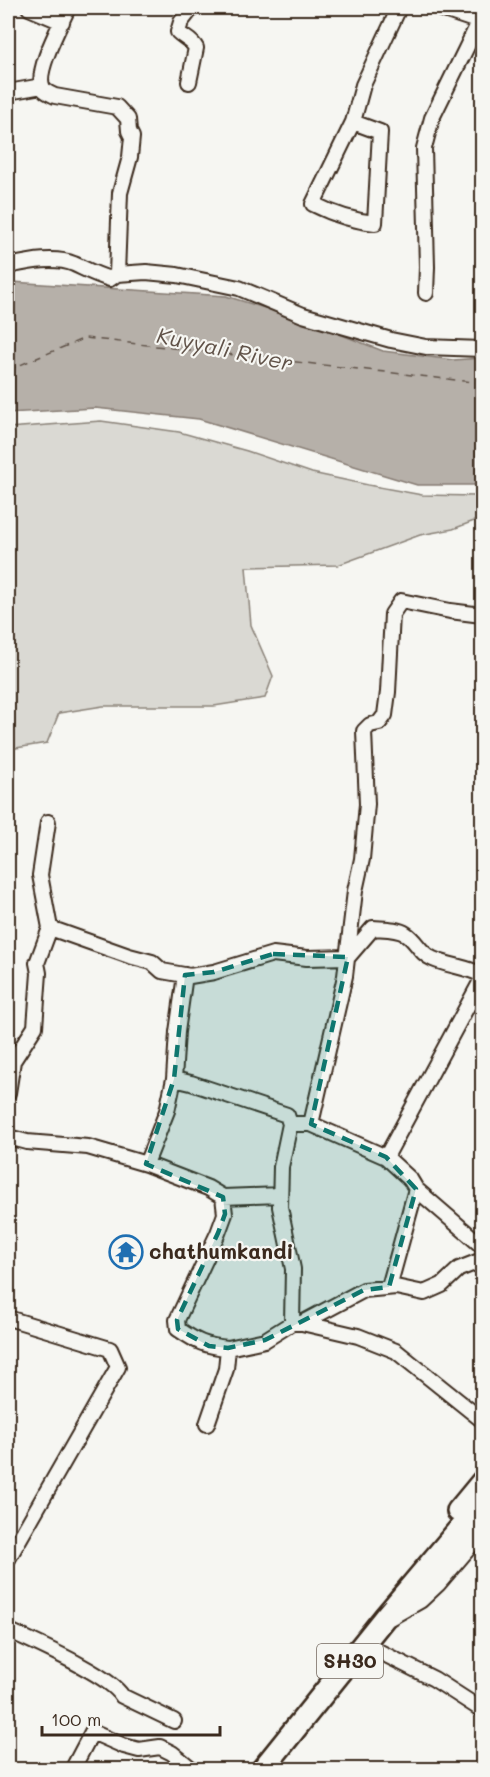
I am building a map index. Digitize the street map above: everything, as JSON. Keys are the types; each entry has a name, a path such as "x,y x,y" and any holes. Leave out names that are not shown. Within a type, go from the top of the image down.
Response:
{"main road":[{"name":"SH30","path":"418,1578 431,1546 483,1482"},
{"name":"SH30","path":"262,1770 385,1617 483,1502"}],"street":[{"path":"29,8 62,21"},
{"path":"68,8 45,60 41,75 42,86 55,96 117,107 128,119 132,138 130,157 120,193 117,274"},
{"path":"189,82 196,48 178,32 181,22 192,8"},
{"path":"352,122 380,132 375,223 359,221 313,204 352,122 363,85 399,8"},
{"path":"426,293 424,148 432,118 481,20 438,8"},
{"path":"8,92 42,86"},
{"path":"8,266 46,260 72,263 94,275 110,279 117,274 146,272 177,275 239,288 303,315 391,340 426,347 483,349"},
{"path":"311,1124 345,976 367,814 364,731 370,725 379,723 385,715 392,614 401,601 483,615"},
{"path":"8,1093 10,1061 35,1027 39,973 37,963 50,928 40,875 48,822"},
{"path":"50,928 152,962 162,971 190,976 214,972 273,954 308,958 348,957 373,928 404,932 422,953 432,959 473,970 483,977 386,1157"},
{"path":"146,1164 167,1111 174,1079 177,1032 185,975"},
{"path":"174,1079 287,1115 290,1124 281,1167 280,1207 293,1269 297,1323"},
{"path":"290,1124 311,1124 386,1157 410,1179 416,1189 483,1246"},
{"path":"8,1137 27,1142 88,1147 146,1164 208,1188 223,1197 280,1195"},
{"path":"389,1287 416,1189"},
{"path":"223,1197 225,1214 177,1320 178,1329 209,1346 228,1348 265,1340 364,1290 396,1287 424,1293 442,1285 459,1269 483,1260"},
{"path":"8,1318 110,1349 118,1367 10,1551"},
{"path":"297,1323 358,1336 396,1351 483,1420"},
{"path":"207,1424 226,1369 228,1348"},
{"path":"385,1617 419,1598 483,1528"},
{"path":"8,1630 97,1674 118,1689 122,1696 174,1721"},
{"path":"363,1644 434,1679 483,1710"},
{"path":"72,1770 92,1732 106,1740 139,1750 160,1747 172,1753 193,1770"}],"highlighted area":[{"path":"273,954 348,957 311,1124 386,1157 416,1189 389,1287 364,1290 265,1340 228,1348 209,1346 178,1329 177,1320 218,1233 225,1214 223,1197 146,1164 174,1079 185,975 214,972"}],"shaded area":[{"path":"101,421 179,432 247,451 312,473 368,485 422,495 475,496 482,518 453,529 420,535 338,565 246,567 251,625 273,676 265,698 214,706 103,706 59,713 47,743 16,748 8,747 8,428"}],"water":[{"name":"Kuyyali River","path":"8,283 226,296 306,321 383,351 453,360 482,358 482,485 417,485 199,419 95,408 8,413"}],"ferry route":[{"path":"8,370 85,338 482,383"}],"place":[{"name":"chathumkandi","path":"126,1252"}]}
